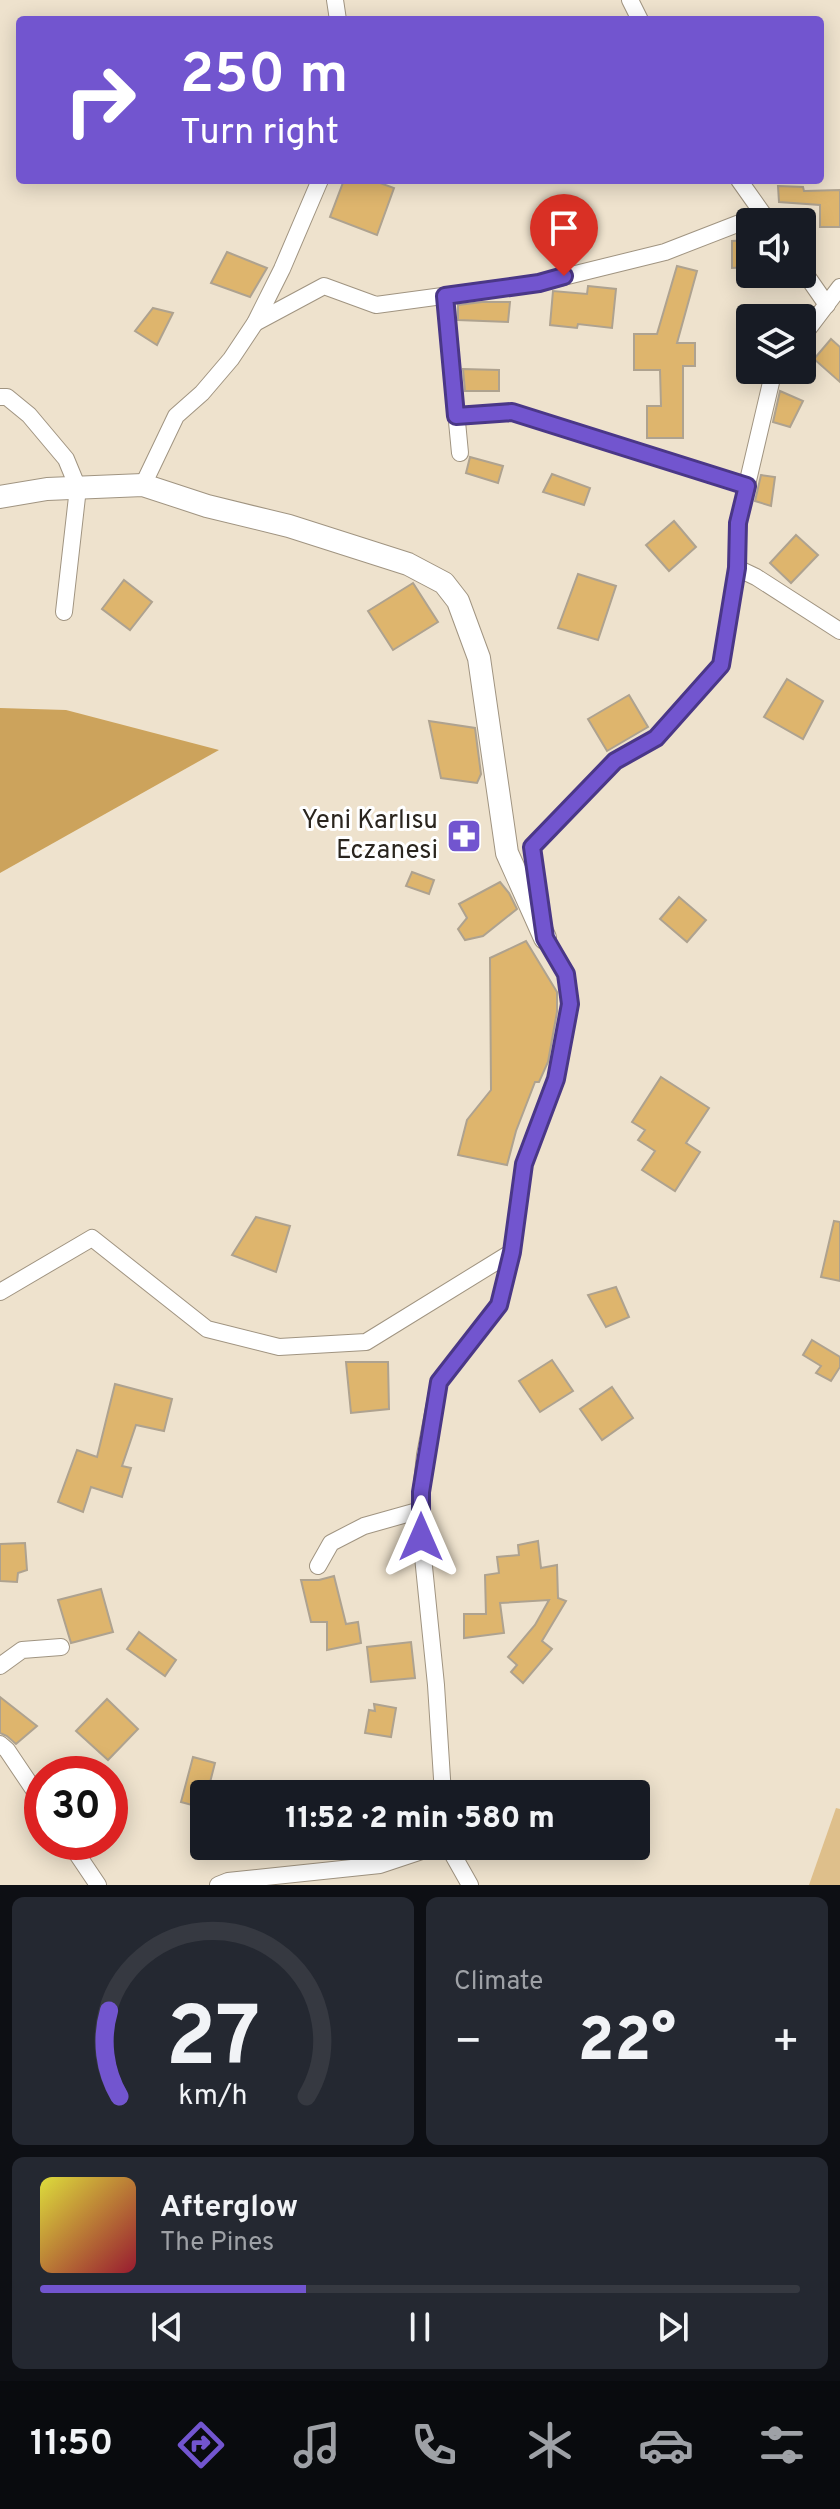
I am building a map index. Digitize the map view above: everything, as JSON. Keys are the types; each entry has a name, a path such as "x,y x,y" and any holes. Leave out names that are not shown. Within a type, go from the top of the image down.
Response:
{"street":[{"path":"143,485 176,416 212,381 255,323 318,184"},
{"path":"742,184 759,208"},
{"path":"255,323 324,286 376,305 539,283 665,252 736,228"},
{"path":"816,319 840,287"},
{"path":"815,288 827,305"},
{"path":"445,296 460,453"},
{"path":"545,938 532,847 615,761 656,738 721,665 737,568 738,523 771,384"},
{"path":"0,397 7,397 29,415 66,459 78,488 64,612"},
{"path":"456,416 512,412 747,486"},
{"path":"0,497 47,489 143,485 207,506 289,526 408,564 444,583 458,601 479,658 507,853 545,938 566,974 570,1004 556,1079 524,1164 512,1252 499,1305 439,1382 425,1455 421,1510 425,1597 436,1685 442,1780"},
{"path":"737,568 840,631"},
{"path":"0,1292 92,1238 207,1329 279,1347 366,1342 512,1252"},
{"path":"318,1566 331,1543 364,1526 421,1510"},
{"path":"0,1666 22,1650 61,1647"},
{"path":"0,1744 24,1775"},
{"path":"81,1860 98,1885"},
{"path":"218,1885 228,1881 380,1865 395,1860"},
{"path":"456,1860 470,1885"}],"shaded area":[{"path":"0,708 66,710 219,750 0,873"},
{"path":"836,1808 840,1809 840,1885 809,1885"}],"building":[{"path":"342,184 383,184 394,188 377,235 330,217"},
{"path":"778,186 803,187 804,191 840,190 840,227 820,227 820,205 779,202"},
{"path":"732,241 736,241 736,268 732,268"},
{"path":"227,252 267,268 250,297 211,283"},
{"path":"677,266 697,271 677,343 695,343 695,366 683,366 683,438 647,438 647,406 661,406 660,370 634,370 634,334 657,334"},
{"path":"588,286 616,289 612,328 550,325 553,291 587,294"},
{"path":"510,302 508,322 458,320 458,305"},
{"path":"153,308 173,313 157,345 135,331"},
{"path":"831,339 840,347 840,382 816,361"},
{"path":"463,369 499,370 499,391 465,391"},
{"path":"780,391 803,401 790,427 773,422"},
{"path":"470,457 503,466 498,483 466,473"},
{"path":"552,474 590,488 584,505 543,492"},
{"path":"761,475 775,477 771,506 755,501"},
{"path":"674,521 696,547 669,571 646,545"},
{"path":"796,535 818,555 791,583 770,563"},
{"path":"578,574 616,586 598,640 558,628"},
{"path":"124,580 152,602 130,630 102,609"},
{"path":"413,583 438,622 393,650 368,611"},
{"path":"787,679 823,701 803,739 764,717"},
{"path":"629,695 648,727 607,751 588,719"},
{"path":"429,721 475,728 481,774 477,783 441,778"},
{"path":"412,872 434,880 429,894 406,886"},
{"path":"500,882 517,909 483,936 465,940 458,929 467,918 459,904"},
{"path":"679,897 706,920 687,942 660,919"},
{"path":"526,941 557,992 557,1012 548,1062 539,1082 535,1082 507,1165 458,1155 467,1120 491,1090 490,958"},
{"path":"661,1077 709,1108 686,1143 700,1152 675,1191 642,1170 655,1151 638,1140 645,1130 632,1122"},
{"path":"256,1217 290,1226 276,1272 232,1255"},
{"path":"834,1221 840,1222 840,1281 821,1277"},
{"path":"616,1287 629,1317 606,1327 588,1295"},
{"path":"812,1340 840,1357 840,1367 831,1381 816,1373 821,1366 803,1355"},
{"path":"552,1360 573,1391 540,1412 519,1381"},
{"path":"346,1362 388,1362 389,1409 351,1413"},
{"path":"115,1384 172,1399 164,1431 136,1425 122,1466 131,1468 122,1497 91,1487 83,1512 58,1502 77,1450 97,1457"},
{"path":"612,1387 633,1418 602,1440 580,1409"},
{"path":"538,1541 541,1568 557,1565 558,1598 566,1601 542,1641 552,1649 523,1683 511,1672 517,1665 508,1657 535,1625 549,1600 500,1603 504,1633 464,1638 464,1614 486,1614 485,1575 499,1573 497,1557 519,1555 518,1545"},
{"path":"25,1543 27,1570 18,1573 17,1582 0,1581 0,1544"},
{"path":"334,1576 346,1624 358,1622 361,1643 327,1650 327,1622 311,1622 301,1580"},
{"path":"101,1589 113,1632 71,1643 58,1600"},
{"path":"139,1632 176,1660 165,1676 127,1649"},
{"path":"411,1642 415,1678 371,1682 367,1647"},
{"path":"0,1697 37,1726 16,1744 0,1733"},
{"path":"107,1699 138,1729 112,1756 104,1756 76,1731"},
{"path":"374,1704 396,1708 391,1737 365,1733 369,1710 375,1711"},
{"path":"193,1757 215,1763 211,1780 190,1780 190,1804 181,1802"}],"place":[{"name":"Yeni Karlısu Eczanesi","path":"464,836"}],"route":[{"path":"421,1537 425,1455 439,1382 499,1305 512,1252 524,1164 556,1079 570,1004 566,974 545,938 532,847 615,761 656,738 721,665 737,568 738,523 747,486 512,412 456,416 445,296 539,283 564,276"}]}
